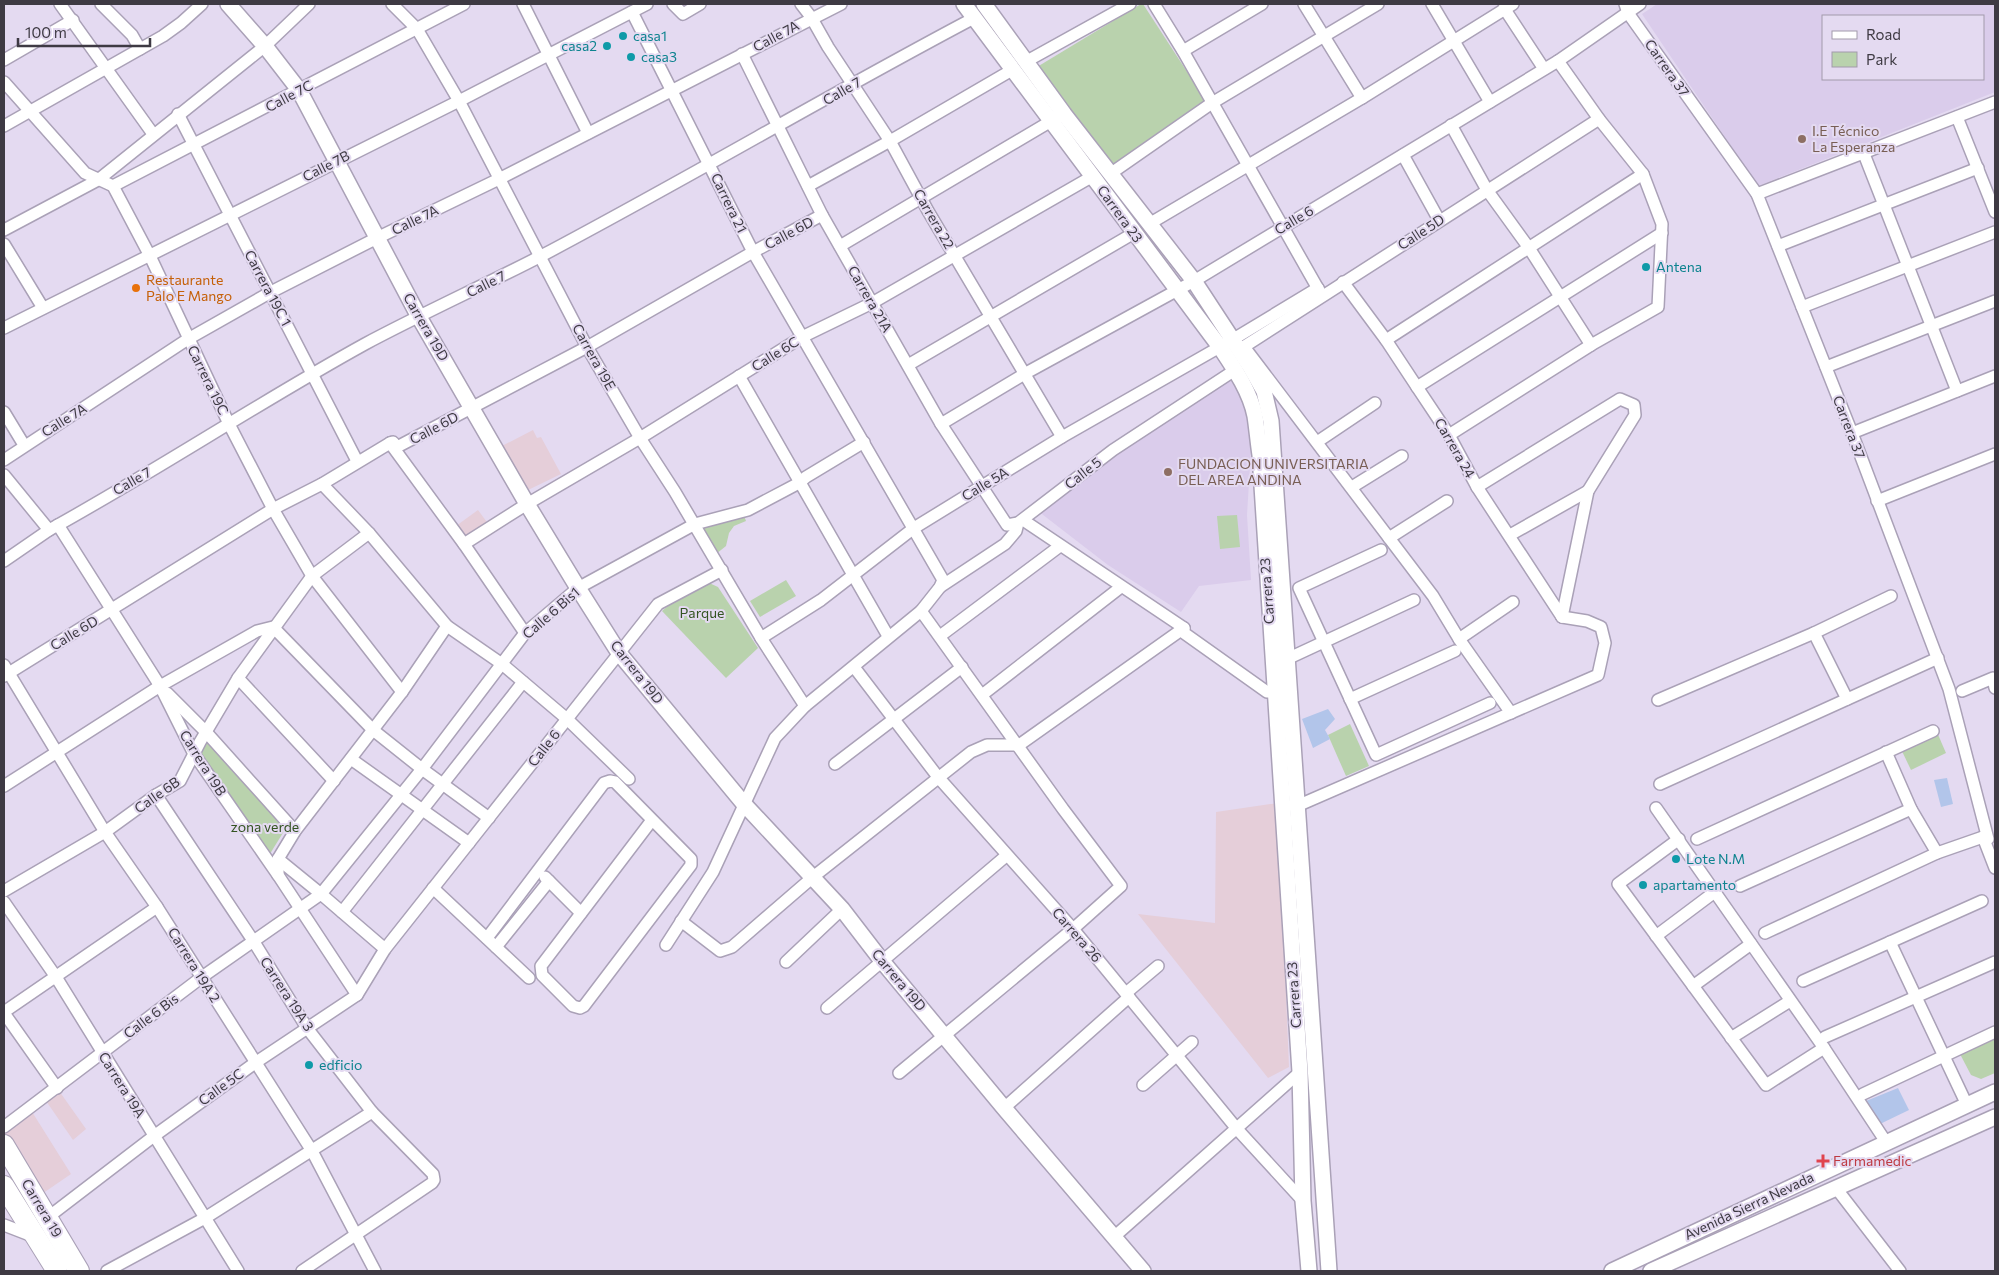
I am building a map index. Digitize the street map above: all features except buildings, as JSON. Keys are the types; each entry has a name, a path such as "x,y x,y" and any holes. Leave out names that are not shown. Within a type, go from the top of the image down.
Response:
{"highway":[{"name":"Carrera 19","path":"4,1145 9,1162 48,1218 79,1271"},
{"name":"Carrera 19","path":"4,1186 37,1238 50,1267"}],"main road":[{"name":"Carrera 19D","path":"228,4 265,46 299,90 420,317 527,504 619,653 744,804 842,909 882,961 1004,1108 1144,1271"},
{"name":"Carrera 23","path":"964,4 1012,70 1110,174 1194,281 1232,344 1235,370 1255,415 1277,617 1287,659 1329,1271"},
{"name":"Carrera 23","path":"985,4 1027,61 1093,176 1134,233 1177,290 1232,344 1251,368 1264,391 1270,421 1277,617 1274,692 1300,1072 1303,1201 1309,1271"},
{"name":"Avenida Sierra Nevada","path":"1612,1271 1995,1092"},
{"name":"Avenida Sierra Nevada","path":"1652,1271 1995,1117"}],"street":[{"path":"60,4 153,134"},
{"path":"101,4 132,35 140,49"},
{"path":"4,126 140,49 180,23 202,4"},
{"path":"4,230 98,180 265,46 309,4"},
{"name":"Carrera 19E","path":"392,4 417,29 459,101 587,347 640,438 695,524 761,638 805,706"},
{"name":"Calle 7C","path":"113,186 464,4"},
{"path":"523,4 588,133"},
{"name":"Calle 7B","path":"4,328 459,101 647,4"},
{"path":"673,4 683,14 700,4"},
{"name":"Carrera 22","path":"801,4 890,141 921,199 1026,373 1062,437"},
{"name":"Calle 7A","path":"4,460 188,339 270,292 499,179 811,17 840,4"},
{"path":"1027,61 1130,4"},
{"path":"1154,4 1184,50 1212,103 1320,292"},
{"path":"1184,50 1262,4"},
{"path":"1304,4 1362,98"},
{"path":"1110,174 1212,103 1378,4"},
{"path":"1432,4 1490,102"},
{"name":"Calle 6","path":"942,424 1026,373 1194,281 1284,227 1544,69 1626,8 1640,4"},
{"path":"1149,224 1362,98 1509,6 1544,69"},
{"name":"Carrera 37","path":"1626,8 1757,194 1852,433 1950,689 1988,839 1984,837 1995,868"},
{"name":"Carrera 21","path":"632,12 753,252 940,572 943,580 940,587"},
{"name":"Calle 7","path":"4,561 54,527 366,344 540,256 710,165 882,67 974,18"},
{"path":"4,60 73,20"},
{"name":"Carrera 21A","path":"742,54 822,215 942,424 980,486 1007,525 1021,521 1184,628 1184,633 1267,692 1274,692"},
{"path":"1449,435 1591,345 1658,307 1662,224 1644,174 1599,119 1558,60"},
{"path":"808,186 1012,70"},
{"path":"4,82 85,174 113,186"},
{"path":"1757,194 1995,102"},
{"name":"Carrera 19C 1","path":"178,114 357,461"},
{"path":"1957,117 1995,212"},
{"path":"840,246 1058,118"},
{"name":"Calle 5D","path":"1232,344 1320,292 1343,282 1599,119"},
{"path":"1451,125 1487,190 1529,248 1591,345"},
{"path":"1864,154 1957,391"},
{"path":"1403,155 1440,220"},
{"path":"1778,246 1978,168"},
{"path":"1386,340 1644,174"},
{"name":"Calle 6C","path":"464,544 527,504 640,438 802,336 872,303 1093,176"},
{"name":"Carrera 19C","path":"113,186 150,256 188,339 272,509 312,576 402,692"},
{"name":"Calle 6D","path":"5,671 112,610 272,509 322,484 357,461 392,442 398,447 473,408 587,347 753,252 822,215"},
{"path":"1802,307 1995,232"},
{"path":"908,365 1134,233"},
{"path":"1417,387 1662,233"},
{"path":"4,244 43,308"},
{"name":"Carrera 24","path":"1343,282 1386,340 1449,435 1477,487 1562,617"},
{"path":"1826,367 1995,301"},
{"path":"1232,344 1245,348 1352,487 1433,596 1459,639 1511,713"},
{"name":"Calle 5A","path":"761,638 820,600 914,528 980,486 1062,437 1232,344"},
{"name":"Calle 5","path":"666,944 713,872 775,738 805,706 854,668 888,636 921,611 940,587 1005,544 1016,531 1021,521 1113,450 1235,370"},
{"path":"739,376 888,636"},
{"path":"1852,433 1995,376"},
{"path":"1267,406 1283,399"},
{"path":"1297,806 1598,675 1606,643 1601,628 1587,621 1562,617 1588,491 1635,415 1634,405 1620,399 1477,487"},
{"path":"1317,442 1375,403"},
{"path":"4,412 24,446"},
{"name":"Calle 6 Bis1","path":"301,910 321,894 402,794 525,633 578,588 695,524 748,510 799,483 864,442"},
{"path":"390,443 464,544 525,633"},
{"path":"1877,501 1995,454"},
{"path":"1352,487 1402,456"},
{"name":"Carrera 19B","path":"4,476 54,527 112,610 160,686 194,754 278,875 357,995"},
{"path":"322,484 370,533 447,626 502,664 567,719 629,779"},
{"path":"1510,535 1588,491"},
{"path":"1389,538 1447,500"},
{"path":"312,576 370,533"},
{"path":"940,636 1060,546"},
{"path":"1381,550 1298,588 1376,755 1490,702"},
{"name":"Calle 6","path":"385,950 658,604 722,570"},
{"name":"Calle 6B","path":"4,891 105,832 156,795 180,781 238,678 273,627 312,576"},
{"path":"982,695 1121,587"},
{"path":"1658,700 1814,633 1891,596"},
{"path":"1287,659 1414,600"},
{"path":"1459,639 1514,602"},
{"path":"899,1073 1121,887 921,611"},
{"path":"278,875 278,859 295,831 402,692 447,626"},
{"path":"4,786 160,686 257,631 273,627 373,730 489,818"},
{"path":"681,921 720,951 732,947 813,877 971,752 987,745 1019,745 1184,628"},
{"path":"1814,633 1847,699"},
{"path":"1350,699 1455,651"},
{"path":"1660,784 1938,658"},
{"path":"835,764 962,667"},
{"name":"Carrera 26","path":"854,668 938,777 1006,856 1073,929 1237,1129 1303,1201"},
{"name":"Carrera 19A 2","path":"5,671 105,832 157,907 312,1151 375,1271"},
{"path":"238,678 334,781"},
{"path":"1962,691 1993,678 1995,688"},
{"path":"342,912 444,785 523,682"},
{"path":"160,686 206,732 295,831"},
{"path":"1697,838 1932,731"},
{"path":"1886,752 1911,809 1937,853"},
{"path":"351,759 469,843"},
{"path":"487,938 606,782 610,780 615,782 691,859 690,868 586,1005 580,1008 573,1006 542,975 541,968 544,960 652,820"},
{"name":"Carrera 19A 3","path":"156,795 254,942 307,1028 372,1112 432,1174 434,1180 432,1184 356,1236"},
{"path":"1656,808 1716,891 1790,1001 1825,1042 1886,1142"},
{"path":"1740,886 1911,809"},
{"path":"1765,933 1937,853 1984,837"},
{"path":"1679,839 1618,884 1766,1085 1825,1042 1916,996 1995,962"},
{"path":"828,1008 1006,856"},
{"path":"278,859 385,950"},
{"path":"538,871 580,913"},
{"path":"496,947 549,881"},
{"path":"433,888 529,978"},
{"path":"1656,936 1716,891"},
{"path":"1803,981 1982,901"},
{"name":"Carrera 19A","path":"4,902 56,977 238,1271"},
{"path":"57,1088 4,1012 157,907"},
{"path":"786,962 842,909"},
{"name":"Calle 6 Bis","path":"4,1127 202,977 301,910"},
{"path":"1890,942 1966,1105"},
{"path":"1693,986 1751,944"},
{"name":"Calle 5C","path":"48,1218 154,1136 255,1063 357,995 385,950"},
{"path":"1004,1108 1158,966"},
{"path":"1731,1038 1790,1001"},
{"path":"1863,1094 1995,1032"},
{"path":"1143,1085 1192,1042"},
{"path":"1115,1236 1300,1072"},
{"path":"107,1271 205,1218 372,1112"},
{"path":"1836,1188 1900,1271"},
{"path":"4,1225 37,1238"},
{"path":"302,1271 356,1236"}],"shaded area":[{"name":"I.E Técnico La Esperanza","path":"1657,4 1995,4 1995,92 1758,186 1642,14"},
{"name":"FUNDACION UNIVERSITARIA DEL AREA ANDINA","path":"1231,374 1246,404 1252,434 1247,515 1251,580 1199,586 1181,612 1108,565 1038,511 1118,447"},
{"path":"533,430 537,438 541,437 561,474 524,492 500,447"},
{"path":"478,510 489,525 466,538 456,526"},
{"path":"1278,803 1289,1067 1268,1078 1138,914 1215,923 1216,812"},
{"path":"57,1088 86,1129 73,1140 44,1098"},
{"path":"29,1107 71,1174 36,1198 4,1145 4,1126"}],"green space":[{"path":"1143,4 1210,107 1113,170 1037,67"},
{"path":"743,513 746,521 734,526 729,533 726,546 716,554 700,531 701,524"},
{"path":"1237,515 1240,547 1220,549 1217,516"},
{"path":"786,580 796,596 760,617 750,601"},
{"name":"Parque","path":"697,582 707,582 718,587 758,648 726,678 662,611"},
{"path":"1350,724 1369,766 1346,776 1328,735"},
{"path":"1936,730 1946,753 1911,770 1900,747"},
{"name":"zona verde","path":"207,739 286,828 268,857 198,755"},
{"path":"1995,1038 1995,1073 1981,1079 1971,1075 1960,1054"}],"water":[{"path":"1328,709 1335,719 1325,730 1330,739 1313,748 1302,719"},
{"path":"1947,778 1953,804 1941,807 1934,780"},
{"path":"1898,1088 1909,1110 1880,1124 1866,1101"}],"place":[{"name":"casa1","path":"623,36"},
{"name":"casa2","path":"607,46"},
{"name":"casa3","path":"631,57"},
{"name":"I.E Técnico La Esperanza","path":"1802,139"},
{"name":"Antena","path":"1646,267"},
{"name":"Restaurante Palo E Mango","path":"136,288"},
{"name":"FUNDACION UNIVERSITARIA DEL AREA ANDINA","path":"1168,472"},
{"name":"Lote N.M","path":"1676,859"},
{"name":"apartamento","path":"1643,885"},
{"name":"edficio","path":"309,1065"},
{"name":"Farmamedic","path":"1823,1161"}]}
